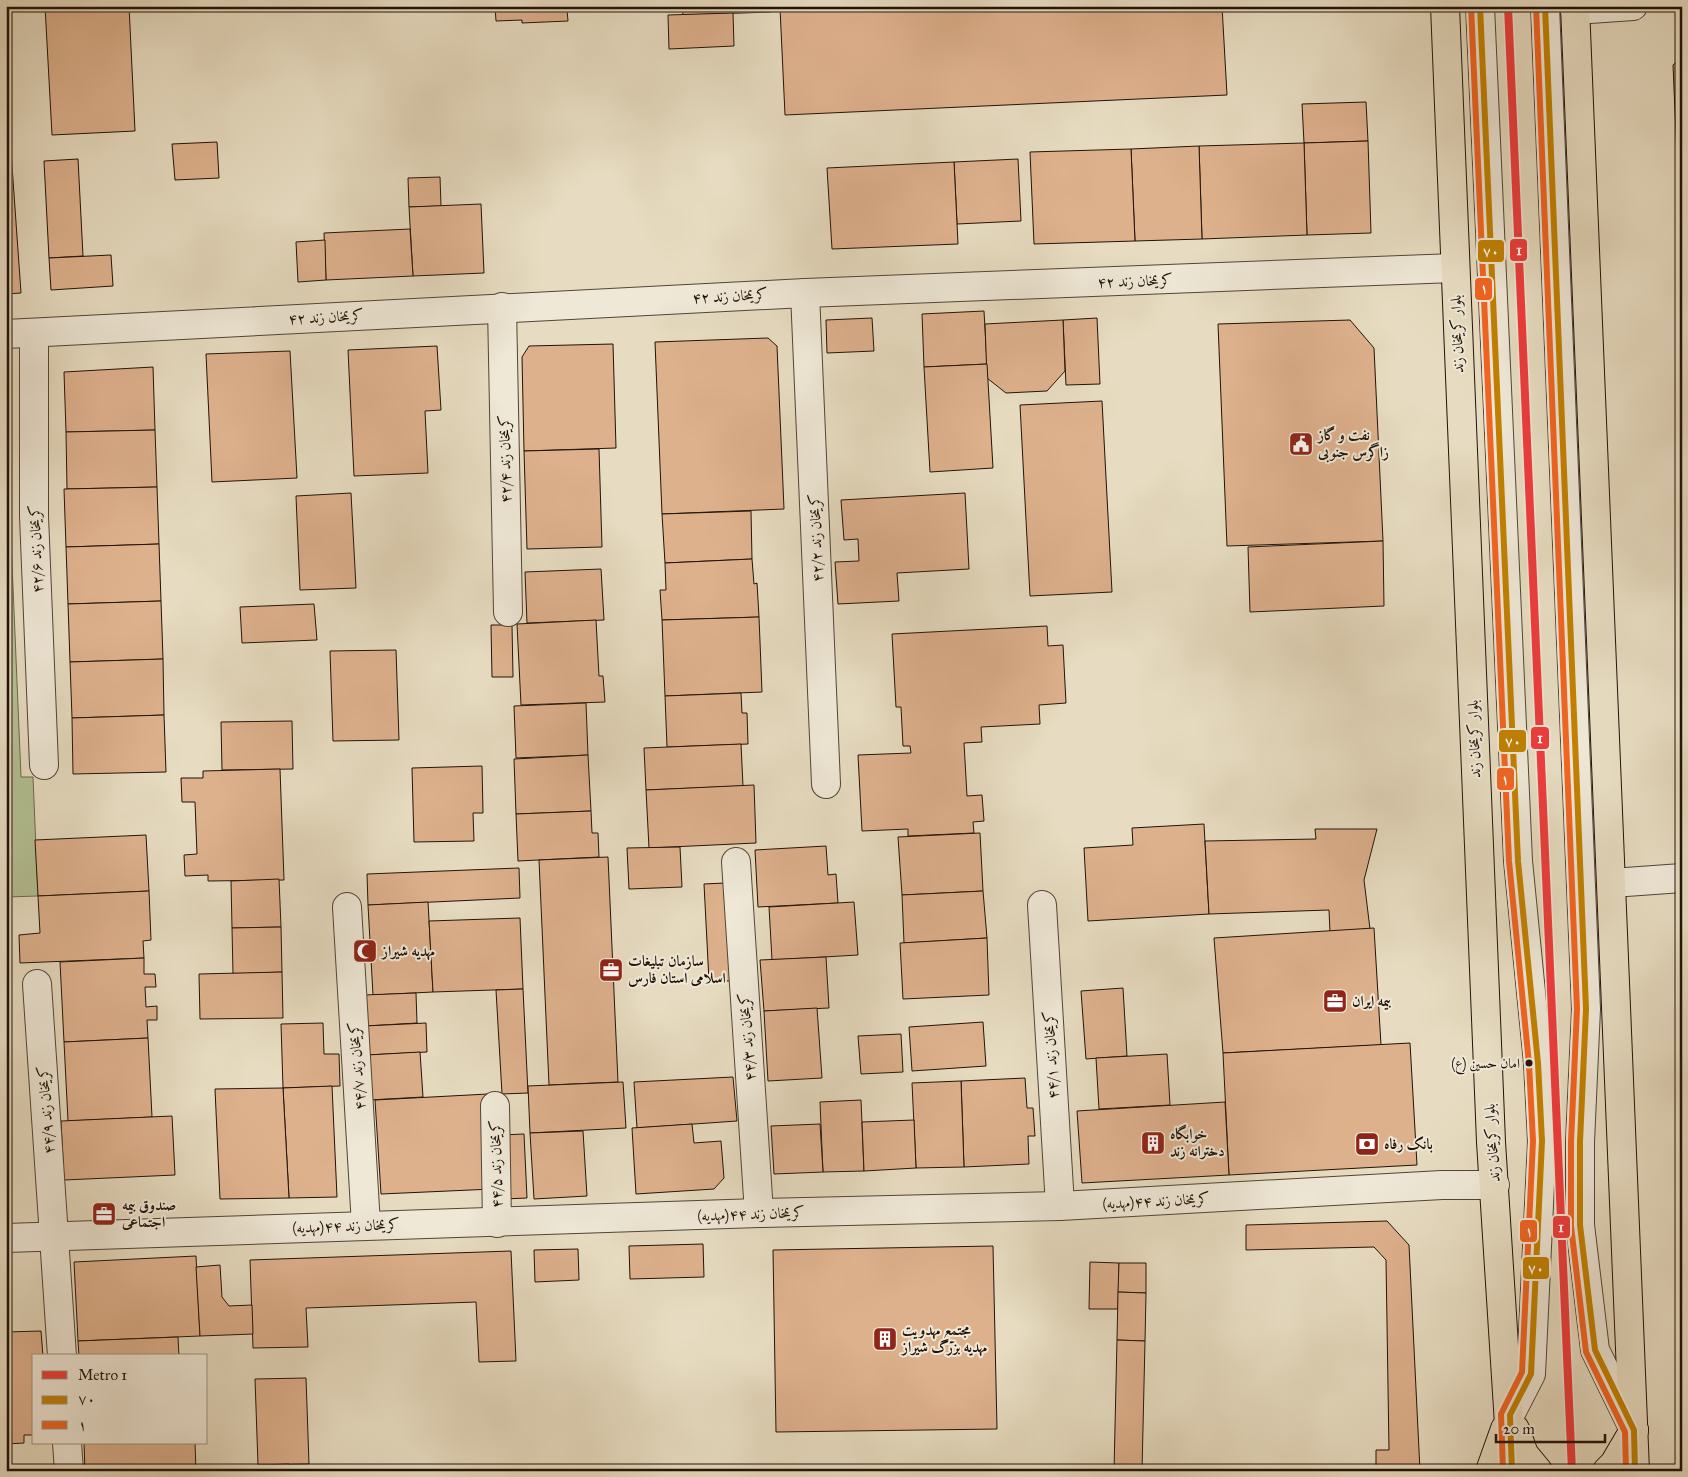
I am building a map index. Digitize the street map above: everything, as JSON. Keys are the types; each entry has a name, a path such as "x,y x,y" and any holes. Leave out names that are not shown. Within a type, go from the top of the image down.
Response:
{"main road":[{"name":"بلوار کریمخان زند","path":"1445,6 1490,1132 1510,1416 1512,1471"},
{"path":"1575,8 1635,1471"},
{"path":"1490,1471 1510,1416"},
{"path":"1510,1416 1524,1454 1538,1471"},
{"path":"1607,1471 1614,1464 1634,1430"}],"street":[{"path":"1480,6 1518,861 1538,1063 1542,1141 1531,1374 1510,1416"},
{"path":"1545,6 1586,1009 1580,1142 1580,1225 1595,1350 1634,1430"},
{"path":"1575,8 1634,6"},
{"name":"کریمخان زند ۴۲","path":"6,334 502,307 805,293 1454,268"},
{"name":"کریمخان زند ۴۲/۲","path":"805,293 826,784"},
{"name":"کریمخان زند ۴۲/۴","path":"502,307 508,612"},
{"name":"کریمخان زند ۴۲/۶","path":"34,333 34,516 44,765"},
{"name":"کریمخان زند ۴۴/۳","path":"736,862 759,1213"},
{"path":"1612,883 1682,878"},
{"name":"کریمخان زند ۴۴/۱","path":"1042,905 1060,1206"},
{"name":"کریمخان زند ۴۴/۷","path":"347,907 366,1226"},
{"name":"کریمخان زند ۴۴/۹","path":"37,984 62,1354"},
{"name":"کریمخان زند ۴۴/۵","path":"495,1106 496,1223"},
{"name":"کریمخان زند ۴۴(مهدیه)","path":"6,1238 759,1213 1060,1206 1442,1186 1495,1185"},
{"path":"67,1444 68,1471"}],"green space":[{"path":"6,419 21,777 33,777 38,896 6,897"}],"building":[{"path":"45,6 129,6 135,131 52,135"},
{"path":"495,6 589,6 589,10 567,10 568,21 522,23 522,20 496,21"},
{"path":"682,6 771,6 771,12 683,15"},
{"path":"830,6 1222,6 1227,95 785,115 780,8"},
{"path":"1268,6 1311,6 1311,10 1268,11"},
{"path":"733,13 734,46 669,49 668,15"},
{"path":"1682,57 1682,275 1673,65"},
{"path":"1366,102 1368,141 1304,143 1302,104"},
{"path":"6,109 8,109 21,293 6,294"},
{"path":"1368,141 1371,233 1307,235 1304,143"},
{"path":"217,142 219,178 175,180 172,144"},
{"path":"1304,143 1307,235 1202,239 1199,146"},
{"path":"1199,146 1202,239 1135,241 1131,149"},
{"path":"1131,149 1135,241 1034,244 1030,152"},
{"path":"78,159 83,256 49,258 44,161"},
{"path":"1018,159 1021,221 957,224 954,162"},
{"path":"954,162 958,244 832,249 827,168"},
{"path":"440,177 441,206 409,207 408,178"},
{"path":"481,204 484,273 413,276 409,207"},
{"path":"410,229 413,276 326,280 324,233"},
{"path":"325,240 326,280 298,282 296,242"},
{"path":"111,255 113,286 51,290 49,258"},
{"path":"984,311 987,364 924,367 922,314"},
{"path":"872,318 874,351 827,353 826,320"},
{"path":"1097,318 1100,384 1066,385 1063,320"},
{"path":"1063,320 1065,371 1047,391 1006,393 987,378 985,324"},
{"name":"نفت و گاز زاگرس جنوبی","path":"1350,320 1374,348 1383,541 1227,546 1218,324"},
{"path":"768,338 777,346 784,509 662,514 655,342"},
{"path":"613,344 616,448 524,451 522,357 529,346"},
{"path":"437,346 441,410 425,411 428,473 354,476 348,350"},
{"path":"290,351 297,478 212,482 206,354"},
{"path":"987,364 993,468 930,472 924,367"},
{"path":"153,367 155,430 66,432 64,372"},
{"path":"1102,401 1112,592 1030,596 1020,405"},
{"path":"155,430 157,487 67,489 66,432"},
{"path":"599,449 602,547 527,549 524,451"},
{"path":"157,487 159,544 66,547 64,489"},
{"path":"351,493 356,588 300,590 296,496"},
{"path":"965,493 969,569 897,573 899,601 838,604 835,562 859,561 858,539 844,540 841,500"},
{"path":"751,511 752,559 665,563 662,514"},
{"path":"1383,541 1384,606 1250,612 1248,547"},
{"path":"159,544 161,601 68,604 66,547"},
{"path":"752,559 754,584 757,583 759,617 662,620 660,590 666,590 665,563"},
{"path":"601,569 604,620 527,623 525,572"},
{"path":"161,601 163,659 70,662 68,604"},
{"path":"314,604 317,640 242,643 240,607"},
{"path":"759,617 762,692 665,696 662,620"},
{"path":"596,620 599,676 603,676 605,702 521,705 517,624"},
{"path":"491,625 512,625 513,677 492,677"},
{"path":"1047,626 1048,646 1063,645 1066,703 1039,705 1040,724 981,727 982,742 964,743 967,796 982,795 984,821 973,822 974,833 908,836 908,829 862,831 858,755 911,753 910,746 903,746 901,707 896,707 892,634"},
{"path":"396,650 399,740 333,741 330,651"},
{"path":"163,659 164,715 72,718 70,662"},
{"path":"741,693 742,713 747,713 748,744 667,747 665,696"},
{"path":"586,703 588,755 516,758 514,706"},
{"path":"164,715 166,772 73,774 72,718"},
{"path":"292,721 293,769 222,770 221,722"},
{"path":"741,744 743,786 646,790 644,748"},
{"path":"588,755 591,811 516,814 514,759"},
{"path":"482,766 483,813 473,813 474,841 414,842 412,768"},
{"path":"280,769 284,880 208,881 208,875 185,876 184,855 197,854 195,802 182,802 181,778 203,778 203,771"},
{"path":"754,785 756,843 649,848 646,790"},
{"path":"591,811 592,833 598,833 599,857 518,861 516,814"},
{"path":"1204,824 1209,914 1088,921 1084,848 1133,845 1132,828"},
{"path":"1315,829 1377,829 1364,880 1370,929 1330,932 1329,910 1209,914 1205,841 1316,839"},
{"path":"980,833 983,891 902,895 898,837"},
{"path":"146,835 149,891 38,896 35,840"},
{"path":"826,846 828,875 836,874 838,903 758,907 755,850"},
{"path":"680,847 682,887 629,889 627,848"},
{"path":"608,857 618,1082 549,1085 539,860"},
{"path":"519,868 520,898 368,905 367,874"},
{"path":"279,879 281,927 232,928 231,881"},
{"path":"725,883 730,981 709,981 704,884"},
{"path":"149,891 151,940 143,941 144,958 20,963 19,935 40,933 38,896"},
{"path":"983,891 987,938 904,943 902,895"},
{"path":"428,902 433,992 373,995 368,905"},
{"path":"854,902 858,955 772,960 769,907"},
{"path":"520,918 523,989 433,992 429,921"},
{"path":"281,927 282,972 233,974 232,928"},
{"path":"1374,928 1381,1045 1223,1053 1214,938"},
{"path":"987,938 989,995 903,999 900,943"},
{"path":"826,957 829,1008 764,1011 760,960"},
{"path":"144,958 144,974 155,974 156,987 145,987 146,1007 157,1006 157,1020 147,1020 148,1038 64,1042 60,962"},
{"path":"282,972 283,1018 200,1019 199,974"},
{"path":"1123,988 1127,1056 1086,1059 1081,991"},
{"path":"523,989 528,1093 502,1094 496,990"},
{"path":"416,993 417,1023 365,1026 364,995"},
{"path":"817,1008 822,1078 768,1081 764,1011"},
{"path":"983,1022 986,1066 912,1071 909,1027"},
{"path":"323,1023 324,1054 339,1054 340,1086 283,1088 281,1024"},
{"path":"426,1023 427,1052 367,1055 365,1026"},
{"path":"901,1034 903,1072 861,1074 858,1036"},
{"path":"148,1038 152,1117 68,1121 64,1042"},
{"path":"1410,1043 1417,1165 1229,1175 1223,1053"},
{"path":"420,1052 423,1097 369,1100 367,1055"},
{"path":"1167,1054 1170,1105 1099,1109 1096,1058"},
{"path":"733,1077 737,1121 637,1128 634,1082"},
{"path":"1025,1078 1027,1108 1033,1108 1035,1136 1028,1136 1029,1164 964,1167 961,1081"},
{"path":"961,1081 964,1167 916,1168 912,1083"},
{"path":"623,1082 626,1128 530,1133 528,1086"},
{"path":"332,1086 337,1197 289,1198 283,1088"},
{"path":"283,1088 289,1198 220,1199 215,1089"},
{"path":"488,1094 493,1189 381,1194 375,1100"},
{"path":"861,1100 864,1171 823,1172 820,1102"},
{"name":"خوابگاه دخترانه زند","path":"1225,1102 1229,1175 1082,1183 1077,1111"},
{"path":"172,1116 175,1175 64,1180 61,1121"},
{"path":"914,1120 916,1168 864,1171 862,1122"},
{"path":"692,1124 694,1143 721,1141 724,1178 714,1189 636,1194 632,1128"},
{"path":"820,1124 823,1172 774,1174 771,1126"},
{"path":"583,1131 587,1196 534,1199 530,1133"},
{"path":"524,1134 527,1198 504,1199 501,1135"},
{"path":"1387,1221 1409,1245 1420,1471 1376,1471 1376,1450 1389,1450 1386,1260 1374,1247 1246,1250 1246,1225"},
{"path":"703,1244 704,1277 630,1279 629,1246"},
{"name":"مجتمع مهدویت مهدیه بزرگ شیراز","path":"993,1246 997,1429 776,1432 773,1250"},
{"path":"578,1249 579,1280 535,1282 534,1250"},
{"path":"511,1251 516,1361 479,1362 476,1302 306,1308 308,1347 253,1348 250,1260"},
{"path":"196,1256 200,1336 78,1341 74,1262"},
{"path":"1090,1262 1119,1263 1118,1309 1089,1309"},
{"path":"1119,1263 1146,1263 1146,1293 1118,1292"},
{"path":"220,1265 222,1297 229,1306 252,1305 253,1334 200,1336 196,1267"},
{"path":"1118,1292 1146,1293 1145,1341 1117,1340"},
{"path":"41,1331 43,1354 32,1354 32,1435 24,1435 24,1443 6,1444 6,1332"},
{"path":"178,1337 179,1354 79,1354 78,1341"},
{"path":"1117,1340 1145,1341 1142,1471 1114,1471"},
{"path":"306,1378 309,1464 258,1465 255,1379"},
{"path":"84,1444 195,1444 196,1471 85,1471"},
{"path":"289,1464 290,1471 257,1471 258,1465"},
{"path":"763,1467 763,1471 648,1471"}],"metro line":[{"name":"1","path":"1508,6 1572,1471"}],"transit line":[{"name":"۱","path":"1471,6 1509,861 1529,1064 1533,1141 1522,1372 1501,1414 1503,1471"},
{"name":"۷۰","path":"1480,6 1518,861 1538,1063 1542,1141 1531,1374 1510,1415 1512,1471"},
{"name":"۱","path":"1536,6 1577,1009 1571,1142 1571,1226 1586,1352 1625,1432 1626,1471"},
{"name":"۷۰","path":"1545,6 1586,1009 1580,1142 1580,1225 1595,1350 1634,1430 1635,1471"}],"place":[{"name":"نفت و گاز زاگرس جنوبی","path":"1301,444"},
{"name":"مهدیه شیراز","path":"365,951"},
{"name":"سازمان تبلیغات اسلامی استان فارس","path":"611,970"},
{"name":"بیمه ایران","path":"1335,1001"},
{"name":"امان حسین (ع)","path":"1529,1063"},
{"name":"خوابگاه دخترانه زند","path":"1153,1143"},
{"name":"بانک رفاه","path":"1367,1144"},
{"name":"صندوق بیمه اجتماعی","path":"104,1214"},
{"name":"مجتمع مهدویت مهدیه بزرگ شیراز","path":"885,1339"}]}
